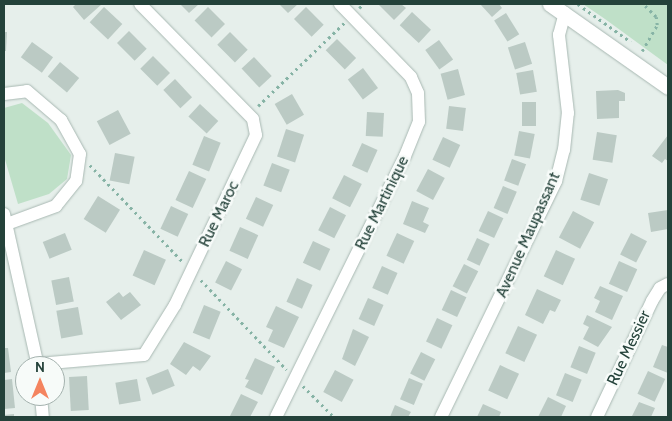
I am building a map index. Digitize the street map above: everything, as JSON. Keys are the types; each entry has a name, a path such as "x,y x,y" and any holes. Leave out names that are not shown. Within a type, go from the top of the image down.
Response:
{"street":[{"name":"Rue Maroc","path":"65,362 144,354 192,271 255,140 256,126 140,4"},
{"name":"Rue Martinique","path":"276,417 405,156 419,122 421,108 411,77 340,4"},
{"path":"550,4 668,87"},
{"name":"Avenue Maupassant","path":"441,417 556,180 564,150 568,113 559,34 565,13"},
{"path":"4,94 27,91 61,120 80,154 76,181 56,206 5,219 36,356"},
{"name":"Rue Messier","path":"597,417 652,301 660,288 668,284"}],"path":[{"path":"578,4 646,54"},
{"path":"642,51 657,25 656,17 643,4"},
{"path":"255,109 345,22"},
{"path":"80,154 334,417"}],"green space":[{"path":"583,4 668,4 668,65 605,19"},
{"path":"22,103 48,123 71,155 67,179 49,194 18,204 4,156 4,108"}],"building":[{"path":"76,4 102,4 84,20 73,7"},
{"path":"180,4 199,4 189,13"},
{"path":"279,4 298,4 288,13"},
{"path":"378,4 401,4 406,8 394,20"},
{"path":"480,4 499,4 502,8 492,17"},
{"path":"104,7 122,24 108,39 90,22"},
{"path":"208,7 225,24 212,37 195,20"},
{"path":"306,7 324,25 312,37 294,19"},
{"path":"412,12 431,30 419,43 400,25"},
{"path":"506,13 519,34 507,42 494,20"},
{"path":"129,31 147,49 135,61 117,43"},
{"path":"4,32 7,32 6,51 4,51"},
{"path":"230,32 248,50 235,62 217,45"},
{"path":"337,39 356,58 345,69 326,50"},
{"path":"439,40 453,59 439,69 425,50"},
{"path":"32,42 53,57 42,73 21,57"},
{"path":"525,42 532,64 515,69 508,48"},
{"path":"153,56 170,73 157,86 140,69"},
{"path":"254,57 272,76 259,88 242,69"},
{"path":"60,62 79,78 67,93 48,77"},
{"path":"363,68 378,88 363,99 348,79"},
{"path":"458,69 465,95 448,100 441,74"},
{"path":"533,70 537,92 520,95 516,73"},
{"path":"175,79 192,97 180,108 163,90"},
{"path":"618,90 625,93 625,101 619,101 619,118 597,119 596,91"},
{"path":"292,94 304,115 287,125 275,104"},
{"path":"522,102 536,102 536,126 522,126"},
{"path":"200,104 218,121 207,133 188,116"},
{"path":"449,106 466,108 463,131 446,129"},
{"path":"118,110 131,134 109,145 97,121"},
{"path":"367,112 384,113 383,137 366,136"},
{"path":"286,129 304,135 295,162 277,157"},
{"path":"519,131 535,134 530,159 514,156"},
{"path":"597,132 617,135 612,163 593,160"},
{"path":"668,135 668,161 665,159 662,163 652,156"},
{"path":"204,136 221,143 209,171 192,165"},
{"path":"443,137 460,145 450,168 432,160"},
{"path":"362,143 378,150 367,173 352,166"},
{"path":"115,153 135,157 129,184 110,180"},
{"path":"512,159 526,164 518,186 504,181"},
{"path":"272,163 290,170 281,192 263,185"},
{"path":"428,169 445,178 433,200 416,191"},
{"path":"189,171 206,179 193,208 175,200"},
{"path":"589,173 608,179 599,206 580,200"},
{"path":"344,175 362,184 350,207 332,198"},
{"path":"503,186 517,192 507,214 494,208"},
{"path":"98,196 120,210 106,233 84,219"},
{"path":"256,197 273,205 263,227 246,219"},
{"path":"412,201 429,208 423,222 429,225 425,233 403,224"},
{"path":"171,206 188,214 178,237 160,229"},
{"path":"330,207 346,215 334,238 318,230"},
{"path":"668,210 668,229 651,232 648,213"},
{"path":"488,211 503,218 494,238 479,231"},
{"path":"573,211 594,222 580,249 559,237"},
{"path":"240,227 258,235 248,259 229,251"},
{"path":"65,233 72,250 49,259 43,242"},
{"path":"397,233 414,241 404,264 386,256"},
{"path":"631,233 647,241 636,263 620,254"},
{"path":"477,238 490,244 480,266 467,260"},
{"path":"313,241 330,249 320,271 303,263"},
{"path":"144,250 166,260 155,285 133,276"},
{"path":"556,250 575,259 563,285 544,276"},
{"path":"226,261 242,269 231,291 215,282"},
{"path":"619,261 637,269 627,292 609,284"},
{"path":"464,264 478,271 467,294 453,286"},
{"path":"382,266 398,273 388,295 372,288"},
{"path":"69,277 74,302 56,305 51,280"},
{"path":"297,278 313,285 302,309 286,302"},
{"path":"600,286 623,296 612,320 595,312 600,301 594,298"},
{"path":"537,289 561,300 555,312 550,310 543,324 525,315"},
{"path":"451,290 466,297 457,317 442,310"},
{"path":"119,292 123,297 130,292 141,305 121,320 106,302"},
{"path":"368,298 384,305 374,326 359,319"},
{"path":"204,305 221,312 209,340 193,333"},
{"path":"276,306 299,317 284,348 268,341 273,330 266,327"},
{"path":"78,307 83,335 61,338 56,311"},
{"path":"587,315 612,327 598,347 583,339 589,327 583,324"},
{"path":"437,318 452,325 441,349 426,342"},
{"path":"518,326 537,335 524,362 505,353"},
{"path":"353,329 369,337 355,366 342,359"},
{"path":"184,342 211,356 200,371 193,366 186,375 170,364"},
{"path":"662,345 668,347 668,373 653,367"},
{"path":"579,346 596,353 587,374 570,367"},
{"path":"4,348 8,348 11,372 4,373"},
{"path":"421,352 435,359 424,381 410,373"},
{"path":"255,358 275,367 262,395 245,387 249,380 245,379"},
{"path":"500,365 519,374 507,399 488,390"},
{"path":"168,369 175,386 152,395 146,378"},
{"path":"335,370 354,380 342,402 323,392"},
{"path":"648,371 665,379 655,402 637,394"},
{"path":"565,373 582,380 573,402 556,395"},
{"path":"87,376 89,410 71,411 69,377"},
{"path":"409,378 423,384 414,405 400,399"},
{"path":"12,379 15,408 4,409 4,380"},
{"path":"137,379 141,401 119,404 115,383"},
{"path":"241,394 258,402 250,417 230,416"},
{"path":"548,397 566,406 561,417 538,417"},
{"path":"639,402 655,408 651,417 627,417 632,416"},
{"path":"483,404 501,412 499,417 477,417"},
{"path":"395,405 411,412 408,417 390,417"},
{"path":"14,414 14,417 4,417 4,415"}]}
